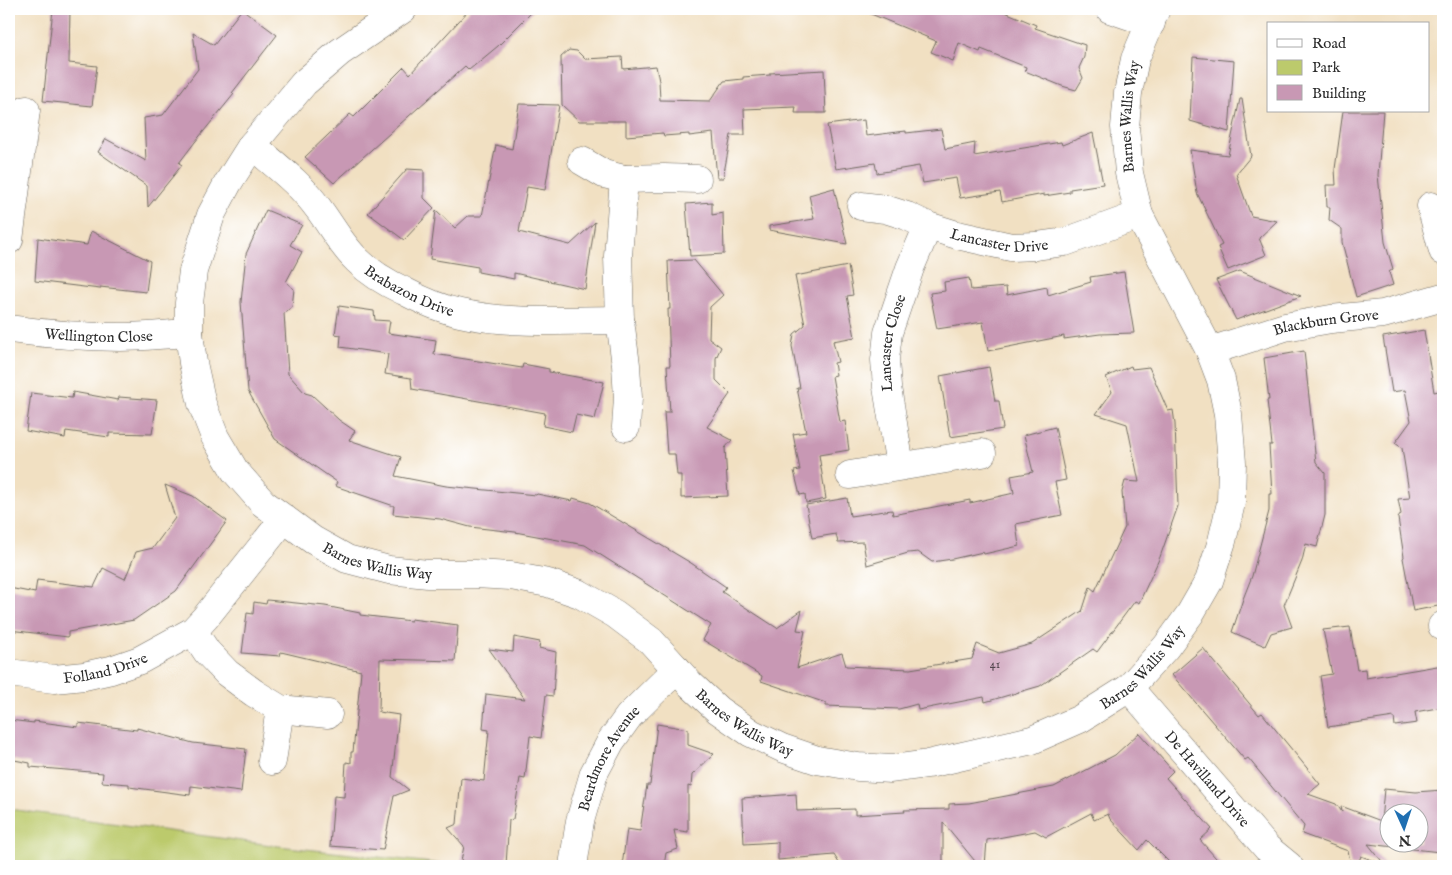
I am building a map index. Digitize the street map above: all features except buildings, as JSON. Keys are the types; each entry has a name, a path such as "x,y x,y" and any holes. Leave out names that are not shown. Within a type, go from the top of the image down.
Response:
{"street":[{"name":"Barnes Wallis Way","path":"403,9 340,52 304,83 252,145 228,183 211,215 193,271 189,303 189,333 202,404 215,437 236,471 263,503 313,540 347,559 389,570 428,574 511,576 548,583 580,594 615,614 651,641 690,684 718,710 751,733 782,748 817,760 858,767 891,769 928,764 1032,740 1080,719 1129,688 1166,647 1190,614 1209,581 1222,541 1231,503 1232,463 1228,414 1221,380 1210,351 1139,215 1129,173 1125,127 1128,93 1135,59 1154,16"},
{"path":"1110,9 1154,16"},
{"path":"9,240 26,110"},
{"name":"Brabazon Drive","path":"252,145 299,185 318,208 345,247 357,260 374,274 413,296 460,313 492,318 528,321 620,320"},
{"path":"582,162 604,174 624,179 697,179"},
{"path":"624,179 618,256 620,320 628,398 626,427"},
{"name":"Lancaster Drive","path":"861,206 885,209 957,235 1011,247 1064,242 1139,215"},
{"path":"1431,206 1443,251"},
{"name":"Lancaster Close","path":"900,466 887,387 885,360 888,333 910,268 928,226"},
{"name":"Blackburn Grove","path":"1210,351 1285,327 1331,319 1383,314 1443,297"},
{"name":"Wellington Close","path":"9,329 81,336 121,337 189,333"},
{"path":"850,475 982,453"},
{"name":"Folland Drive","path":"9,673 54,679 84,676 111,670 140,660 193,631 284,519"},
{"path":"193,631 207,652 227,673 254,693 280,708 328,714"},
{"name":"Beardmore Avenue","path":"573,866 580,821 594,773 611,741 629,716 677,669"},
{"name":"De Havilland Drive","path":"1129,688 1267,848 1288,866"},
{"path":"272,761 280,708"}],"green space":[{"path":"9,809 278,846 460,866 9,866"}]}
